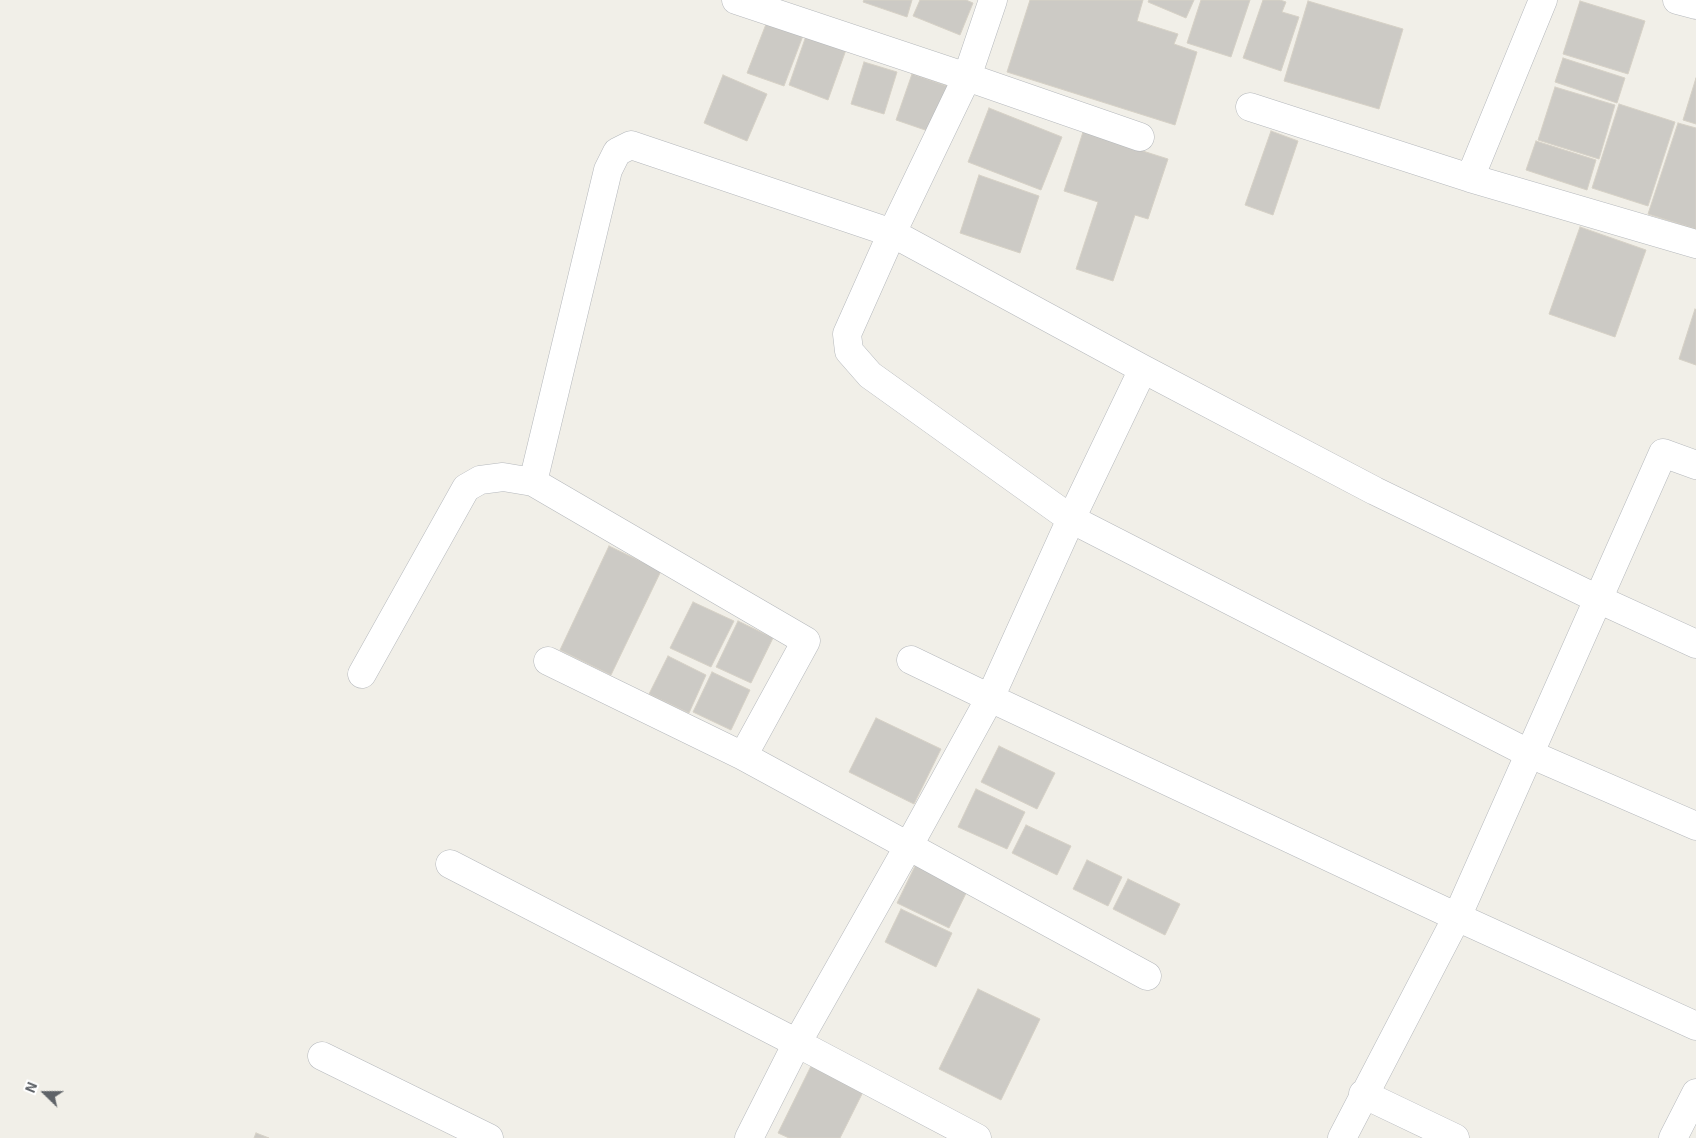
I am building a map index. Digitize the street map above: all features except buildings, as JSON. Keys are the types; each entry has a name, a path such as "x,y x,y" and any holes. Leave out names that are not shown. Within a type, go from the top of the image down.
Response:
{"street":[{"path":"736,0 1140,137"},
{"path":"993,0 967,77 892,232 847,334 849,351 870,376 1071,519 1530,754 1696,826"},
{"path":"1470,178 1543,0"},
{"path":"1677,0 1696,5"},
{"path":"1250,107 1470,178 1696,244"},
{"path":"533,482 608,170 617,152 631,145 892,232 1143,369 1375,490 1598,599 1696,644"},
{"path":"749,1138 797,1043 990,698 1071,519 1143,369"},
{"path":"1342,1138 1458,917 1663,453 1696,465"},
{"path":"362,674 466,488 480,480 503,477 533,482 806,641 743,756"},
{"path":"911,660 1458,917 1696,1026"},
{"path":"548,661 743,756 1147,976"},
{"path":"450,864 977,1138"},
{"path":"322,1056 489,1138"},
{"path":"1673,1138 1696,1093"},
{"path":"1364,1094 1455,1138"}]}
